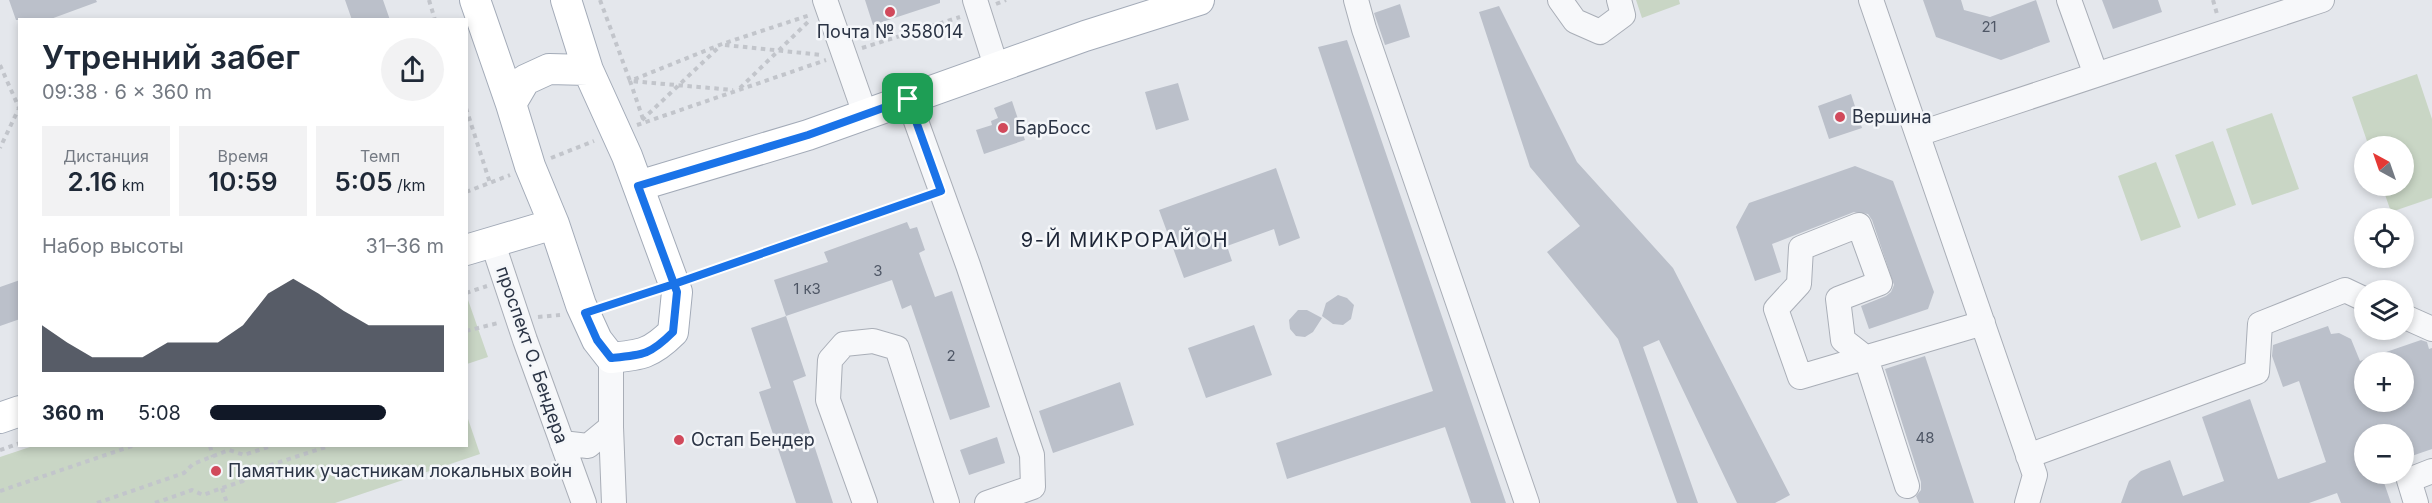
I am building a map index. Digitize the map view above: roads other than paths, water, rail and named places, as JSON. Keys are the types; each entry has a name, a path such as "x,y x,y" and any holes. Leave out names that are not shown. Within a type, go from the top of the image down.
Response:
{"main road":[{"path":"475,0 530,166 597,340 611,358 641,355 657,348 673,332 677,292 638,186 632,125 588,70 566,0"},
{"path":"638,186 808,135 1085,36 1199,0"},
{"path":"511,104 525,80 549,69 588,70"},
{"path":"479,246 554,224"},
{"path":"0,418 18,412"}],"street":[{"path":"825,0 865,114"},
{"path":"1356,0 1527,503"},
{"path":"1560,0 1575,21 1599,32 1623,15 1619,0"},
{"path":"1871,0 2035,475 2027,503"},
{"path":"2069,0 2096,75"},
{"path":"1918,134 2322,0"},
{"path":"976,6 997,69"},
{"path":"908,99 1032,454 1033,488 987,503"},
{"path":"1907,486 1866,358 1843,340 1838,299 1880,283 1859,225 1801,248 1799,284 1776,309 1800,377 1866,358 1983,323"},
{"name":"проспект О. Бендера","path":"479,246 518,319 584,503"},
{"path":"2028,456 2257,372 2260,324 2345,290 2354,294"},
{"path":"2414,321 2432,330"},
{"path":"866,503 828,400 830,360 844,344 873,341 897,348 947,503"},
{"path":"611,358 610,427 614,503"},
{"path":"562,443 588,446 610,427"},
{"path":"2416,503 2409,480 2432,471"}],"place":[{"name":"Почта № 358014","path":"890,12"},
{"name":"Вершина","path":"1840,117"},
{"name":"БарБосс","path":"1003,128"},
{"name":"Остап Бендер","path":"679,440"},
{"name":"Памятник участникам локальных войн","path":"216,471"}],"district":[{"name":"9-Й МИКРОРАЙОН","path":"1125,240"}]}
